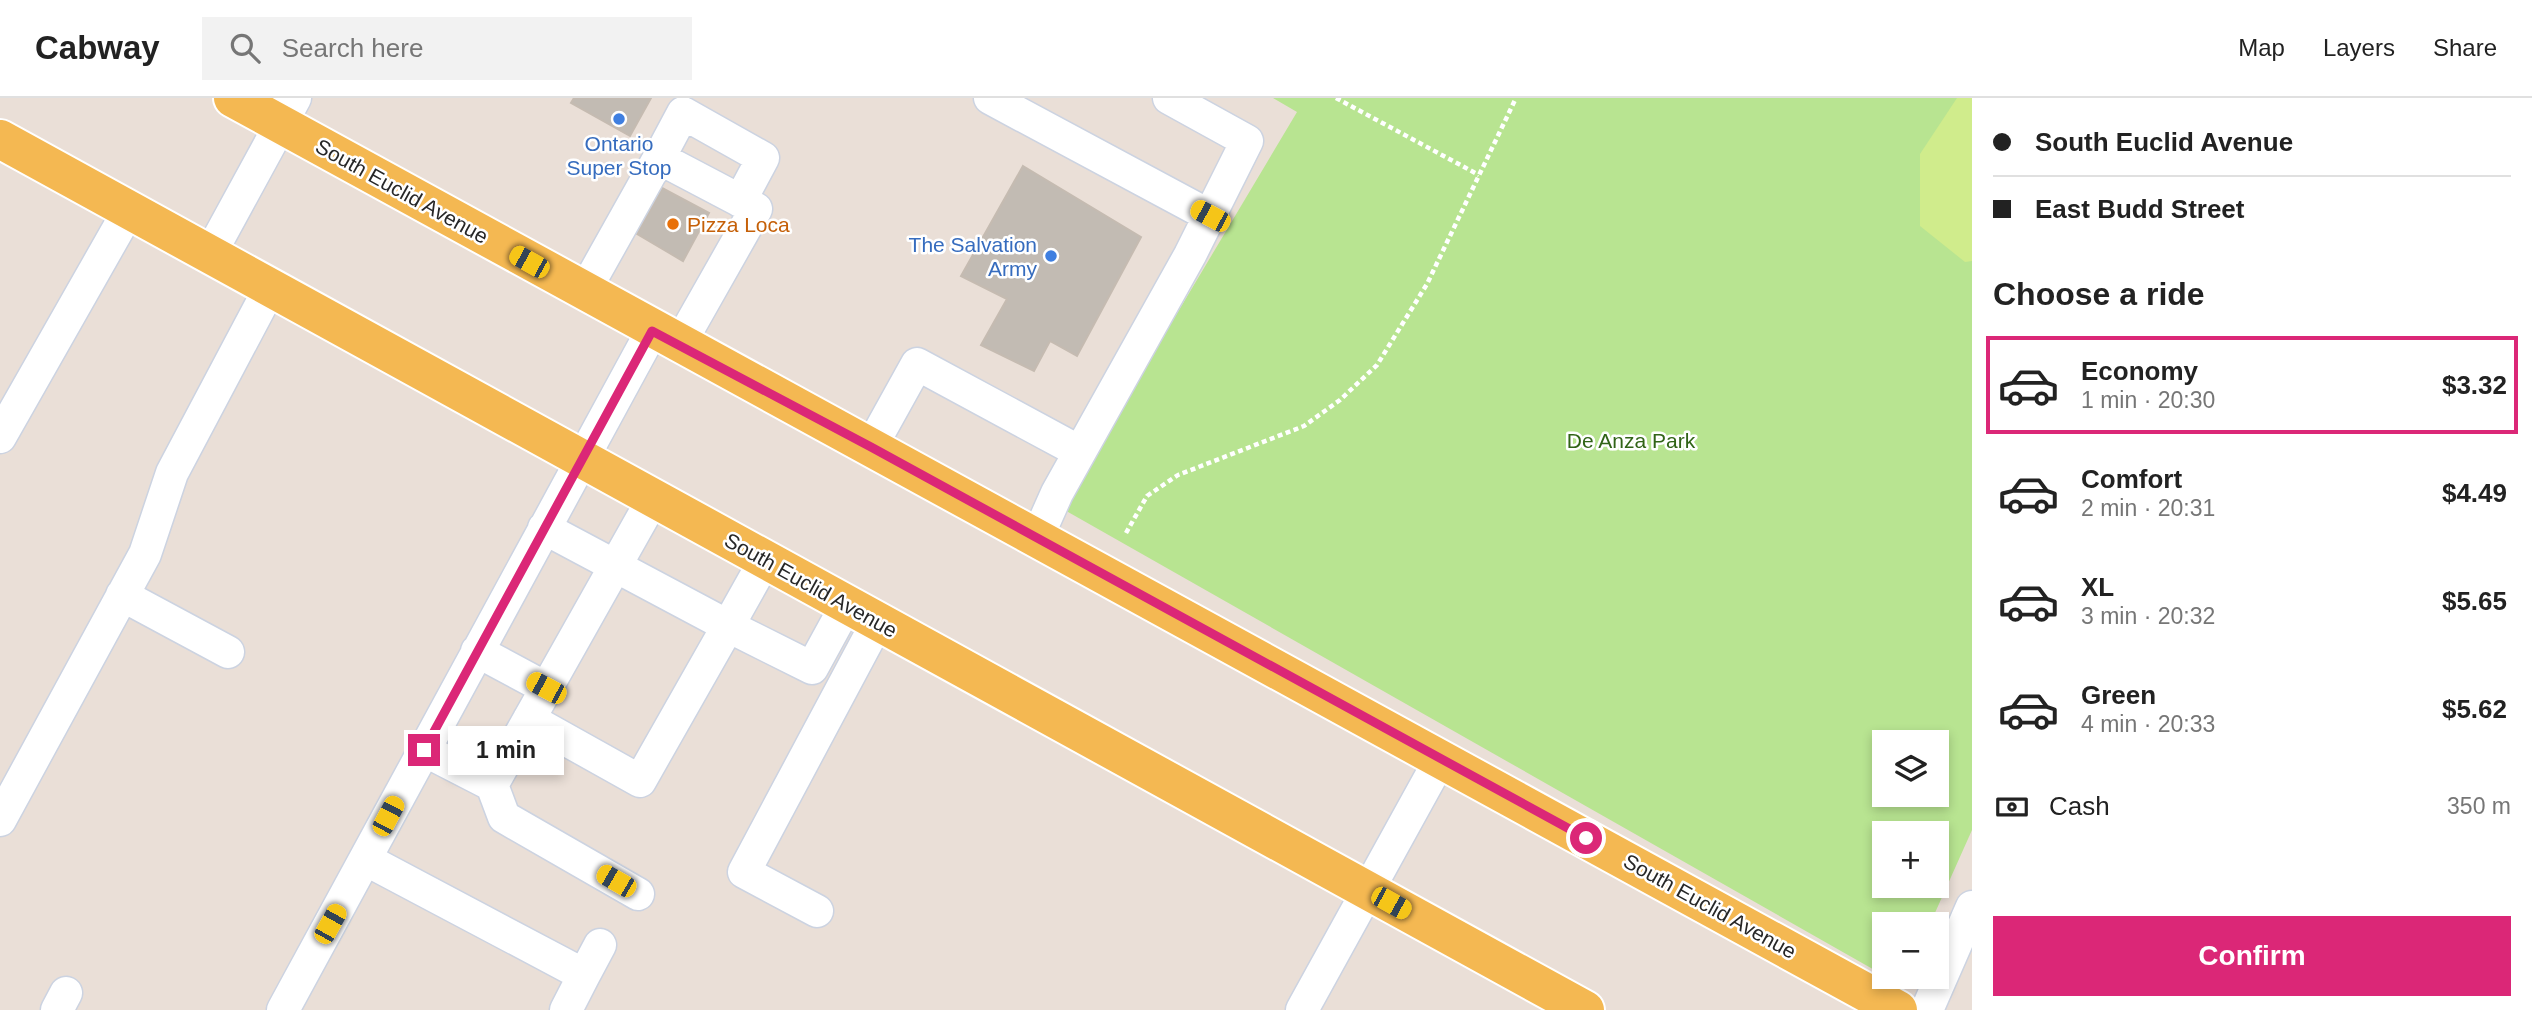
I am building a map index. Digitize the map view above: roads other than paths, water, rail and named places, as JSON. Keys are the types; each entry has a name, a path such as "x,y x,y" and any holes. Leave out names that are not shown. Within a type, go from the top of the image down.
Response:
{"main road":[{"name":"South Euclid Avenue","path":"233,98 288,111 584,292 666,338 871,447 1898,1010"},
{"name":"South Euclid Avenue","path":"0,139 1585,1010"}],"street":[{"path":"990,98 1210,216"},
{"path":"1037,538 1057,493 1190,256 1247,141 1169,98"},
{"path":"211,254 288,111"},
{"path":"584,292 683,113 763,158 740,201"},
{"path":"283,1010 582,460 756,209 659,158"},
{"path":"0,438 129,210"},
{"path":"0,820 145,554 172,473 270,288"},
{"path":"871,447 917,364 1080,452"},
{"path":"492,785 653,499"},
{"path":"544,528 812,668 862,613"},
{"path":"529,719 640,781 765,560"},
{"path":"122,595 228,652"},
{"path":"817,911 744,872 862,613"},
{"path":"477,652 546,688"},
{"path":"424,750 492,785 505,817 638,894"},
{"path":"1302,1010 1441,758"},
{"path":"365,859 584,975"},
{"path":"1927,1010 1972,907"},
{"path":"566,1010 600,945"}],"place":[{"name":"Ontario Super Stop","path":"619,119"},
{"name":"Pizza Loca","path":"673,224"},
{"name":"The Salvation Army","path":"1051,256"}],"park label":[{"name":"De Anza Park","path":"1631,440"}]}
